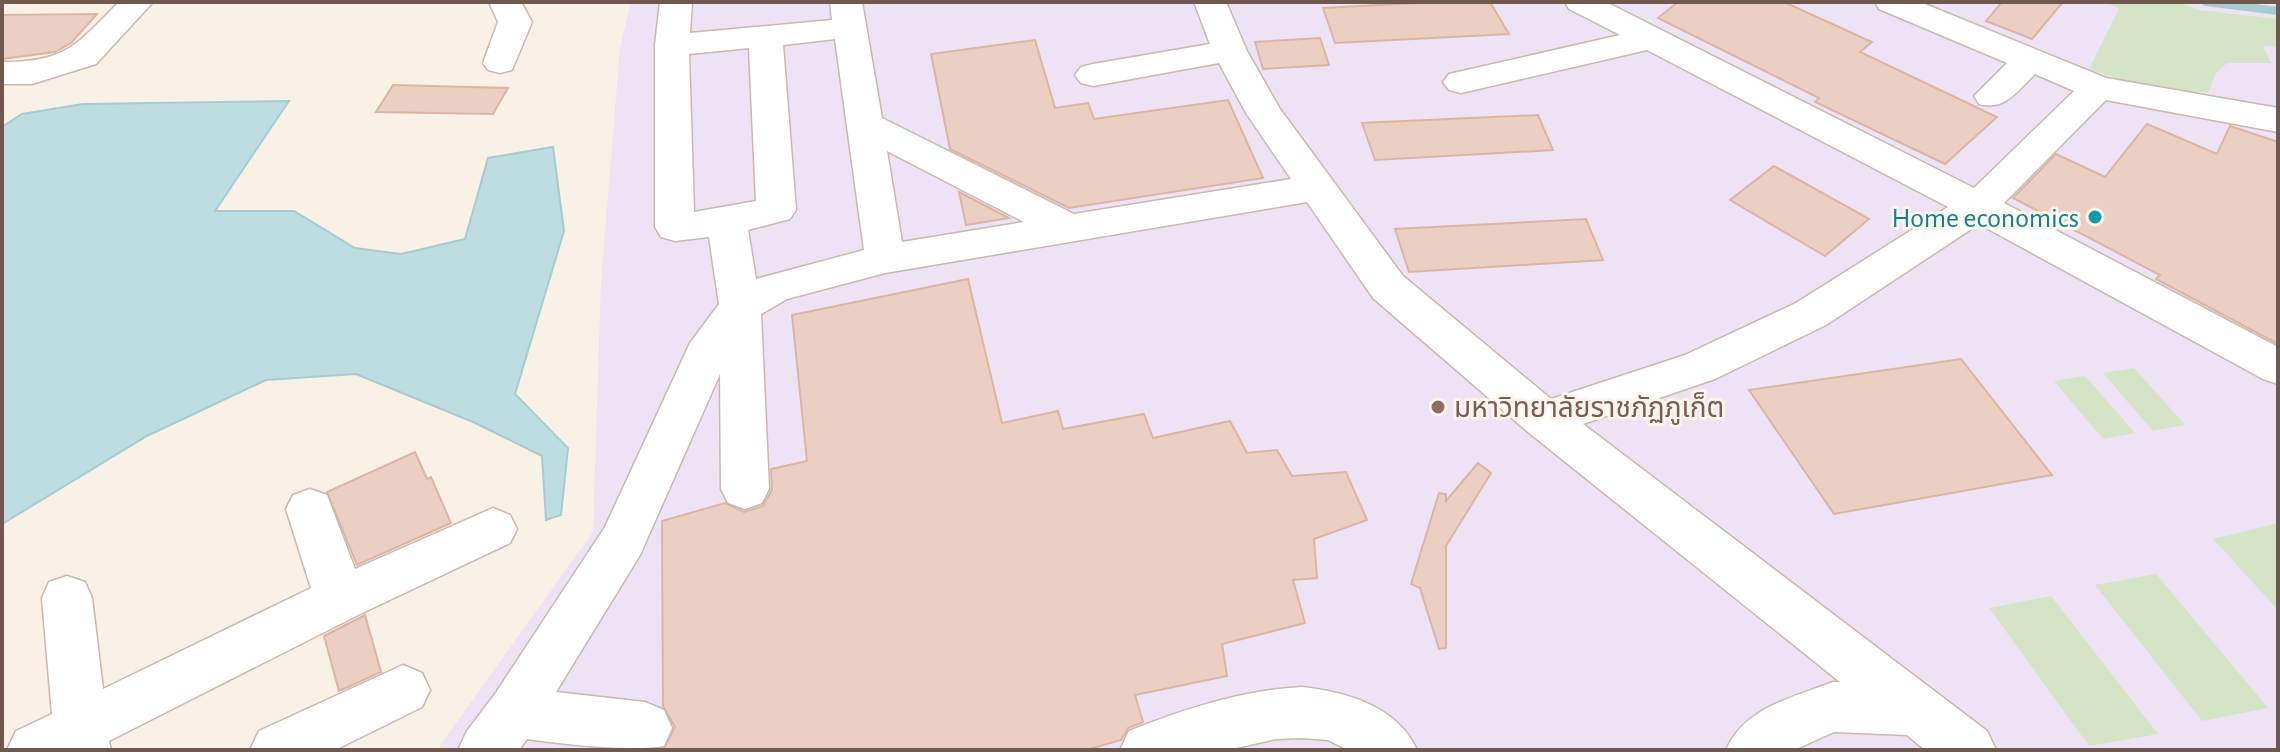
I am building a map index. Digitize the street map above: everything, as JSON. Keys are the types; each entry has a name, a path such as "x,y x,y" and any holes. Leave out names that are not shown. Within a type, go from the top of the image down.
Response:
{"street":[{"path":"2,73 32,73 84,57 137,2"},
{"path":"500,63 515,22 505,2"},
{"path":"676,2 672,45 675,227 727,222 776,210 765,35"},
{"path":"1220,2 1210,2 1230,51 1264,113 1388,287 1544,419 1968,750"},
{"path":"1581,2 1978,206 2278,367"},
{"path":"1891,2 2098,88 2278,120"},
{"path":"672,45 765,35 848,15 885,259"},
{"path":"1461,82 1654,38"},
{"path":"1093,75 1230,51"},
{"path":"1992,96 2030,60"},
{"path":"1544,419 1700,367 1811,314 1978,206 2098,88"},
{"path":"865,124 1070,229"},
{"path":"500,731 623,540 712,343 740,307 774,288 885,259 1315,188"},
{"path":"727,222 740,307 745,489"},
{"path":"310,509 340,599"},
{"path":"35,750 82,739 340,599 493,529"},
{"path":"67,598 82,739"},
{"path":"278,750 403,690"},
{"path":"1754,750 1777,730 1833,707 1914,710"},
{"path":"1148,750 1272,712 1314,712 1356,724 1389,750"},
{"path":"500,731 645,728"}],"shaded area":[{"name":"มหาวิทยาลัยราชภัฏภูเก็ต","path":"631,2 2278,2 2278,750 437,750 593,532 601,282 620,48"}],"green space":[{"path":"2105,2 2178,2 2199,10 2278,19 2278,47 2263,46 2271,63 2227,63 2215,74 2209,92 2156,92 2089,69 2119,9"},
{"path":"2134,368 2185,425 2153,431 2103,373"},
{"path":"2085,376 2135,433 2103,439 2054,381"},
{"path":"2278,523 2278,610 2213,539"},
{"path":"2156,574 2268,708 2202,721 2095,585"},
{"path":"2051,596 2158,734 2089,746 1989,608"}],"water":[{"path":"289,101 215,211 294,211 355,248 401,254 465,239 488,158 553,147 564,231 515,394 568,448 561,515 546,520 542,456 473,422 356,374 266,380 147,436 2,524 2,127 22,114 83,104"}],"building":[{"path":"1490,2 1509,34 1335,43 1323,8"},
{"path":"1678,2 1784,2 1872,42 1860,52 1997,117 1945,164 1815,102 1819,98 1658,18"},
{"path":"2002,2 2063,2 2032,39 1986,21"},
{"path":"97,14 71,43 55,52 2,59 2,15"},
{"path":"1320,38 1329,65 1263,69 1255,42"},
{"path":"1035,40 1055,108 1088,103 1094,119 1228,100 1263,178 1069,208 950,149 931,54"},
{"path":"393,85 508,88 493,114 376,112"},
{"path":"1538,115 1553,150 1375,160 1362,123"},
{"path":"2147,124 2217,154 2230,126 2278,142 2278,344 2156,279 2160,275 2013,198 2056,154 2105,177"},
{"path":"1774,166 1869,219 1825,256 1730,200"},
{"path":"959,192 1009,218 966,225"},
{"path":"1586,219 1603,260 1409,272 1395,229"},
{"path":"968,279 1002,423 1058,411 1063,429 1144,414 1153,438 1230,421 1247,453 1277,450 1292,476 1346,472 1367,520 1314,539 1317,578 1293,580 1305,623 1222,644 1227,676 1135,695 1143,722 1128,728 1121,740 1086,750 663,750 675,727 663,706 662,521 725,503 744,512 763,506 772,490 771,469 807,461 792,315"},
{"path":"1961,359 2052,475 1834,514 1749,390"},
{"path":"415,452 427,479 431,477 451,523 357,565 327,492"},
{"path":"1478,463 1491,473 1446,546 1446,648 1439,649 1420,588 1411,584 1439,493 1446,494 1446,501"},
{"path":"365,615 381,672 339,691 324,636"}],"waterway":[{"path":"2206,2 2278,11"}],"place":[{"name":"Home economics","path":"2095,217"},
{"name":"มหาวิทยาลัยราชภัฏภูเก็ต","path":"1438,407"}]}
